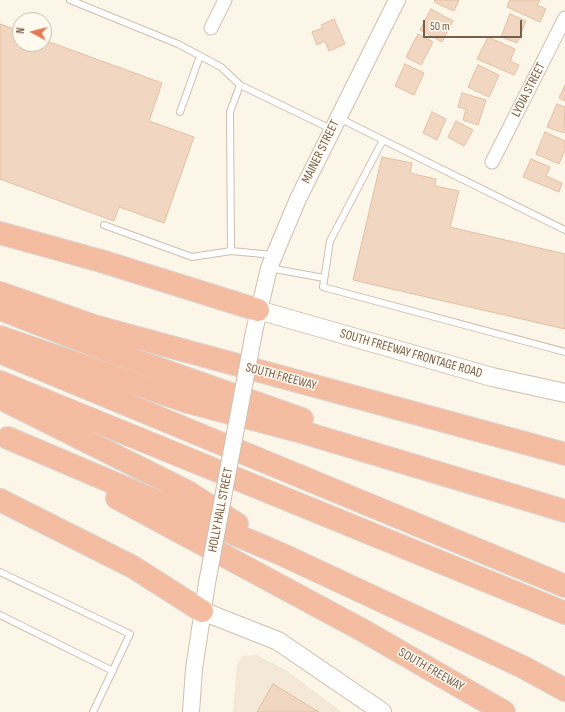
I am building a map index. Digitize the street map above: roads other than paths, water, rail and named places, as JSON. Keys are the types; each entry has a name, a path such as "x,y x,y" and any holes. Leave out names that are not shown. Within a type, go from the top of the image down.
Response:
{"highway":[{"path":"0,233 101,261 258,310"},
{"name":"SOUTH FREEWAY","path":"0,293 94,326 565,454"},
{"path":"0,309 109,351 293,415 464,480"},
{"path":"0,337 188,402 295,430 565,511"},
{"path":"0,352 565,586"},
{"path":"0,382 565,613"},
{"path":"0,398 188,492 281,554"},
{"path":"4,436 281,554 523,668 565,690"},
{"name":"SOUTH FREEWAY","path":"4,436 364,631 504,712"},
{"path":"0,500 133,567 202,611"}],"main road":[{"name":"SOUTH FREEWAY FRONTAGE ROAD","path":"258,310 492,377 565,393"},
{"path":"202,611 278,641 382,712"}],"street":[{"path":"211,28 225,0"},
{"name":"MAINER STREET","path":"258,310 272,262 298,199 397,0"},
{"name":"LYDIA STREET","path":"492,162 565,18"},
{"name":"HOLLY HALL STREET","path":"191,712 194,670 202,611 258,310"}],"lane":[{"path":"70,0 178,44 221,67 240,85 335,124 383,140 565,230"},
{"path":"180,112 200,56"},
{"path":"231,251 230,112 240,85"},
{"path":"383,140 330,241 323,287 565,352"},
{"path":"104,225 192,257 231,251 324,278"},
{"path":"0,572 130,634 93,712"},
{"path":"0,615 113,671"}]}
